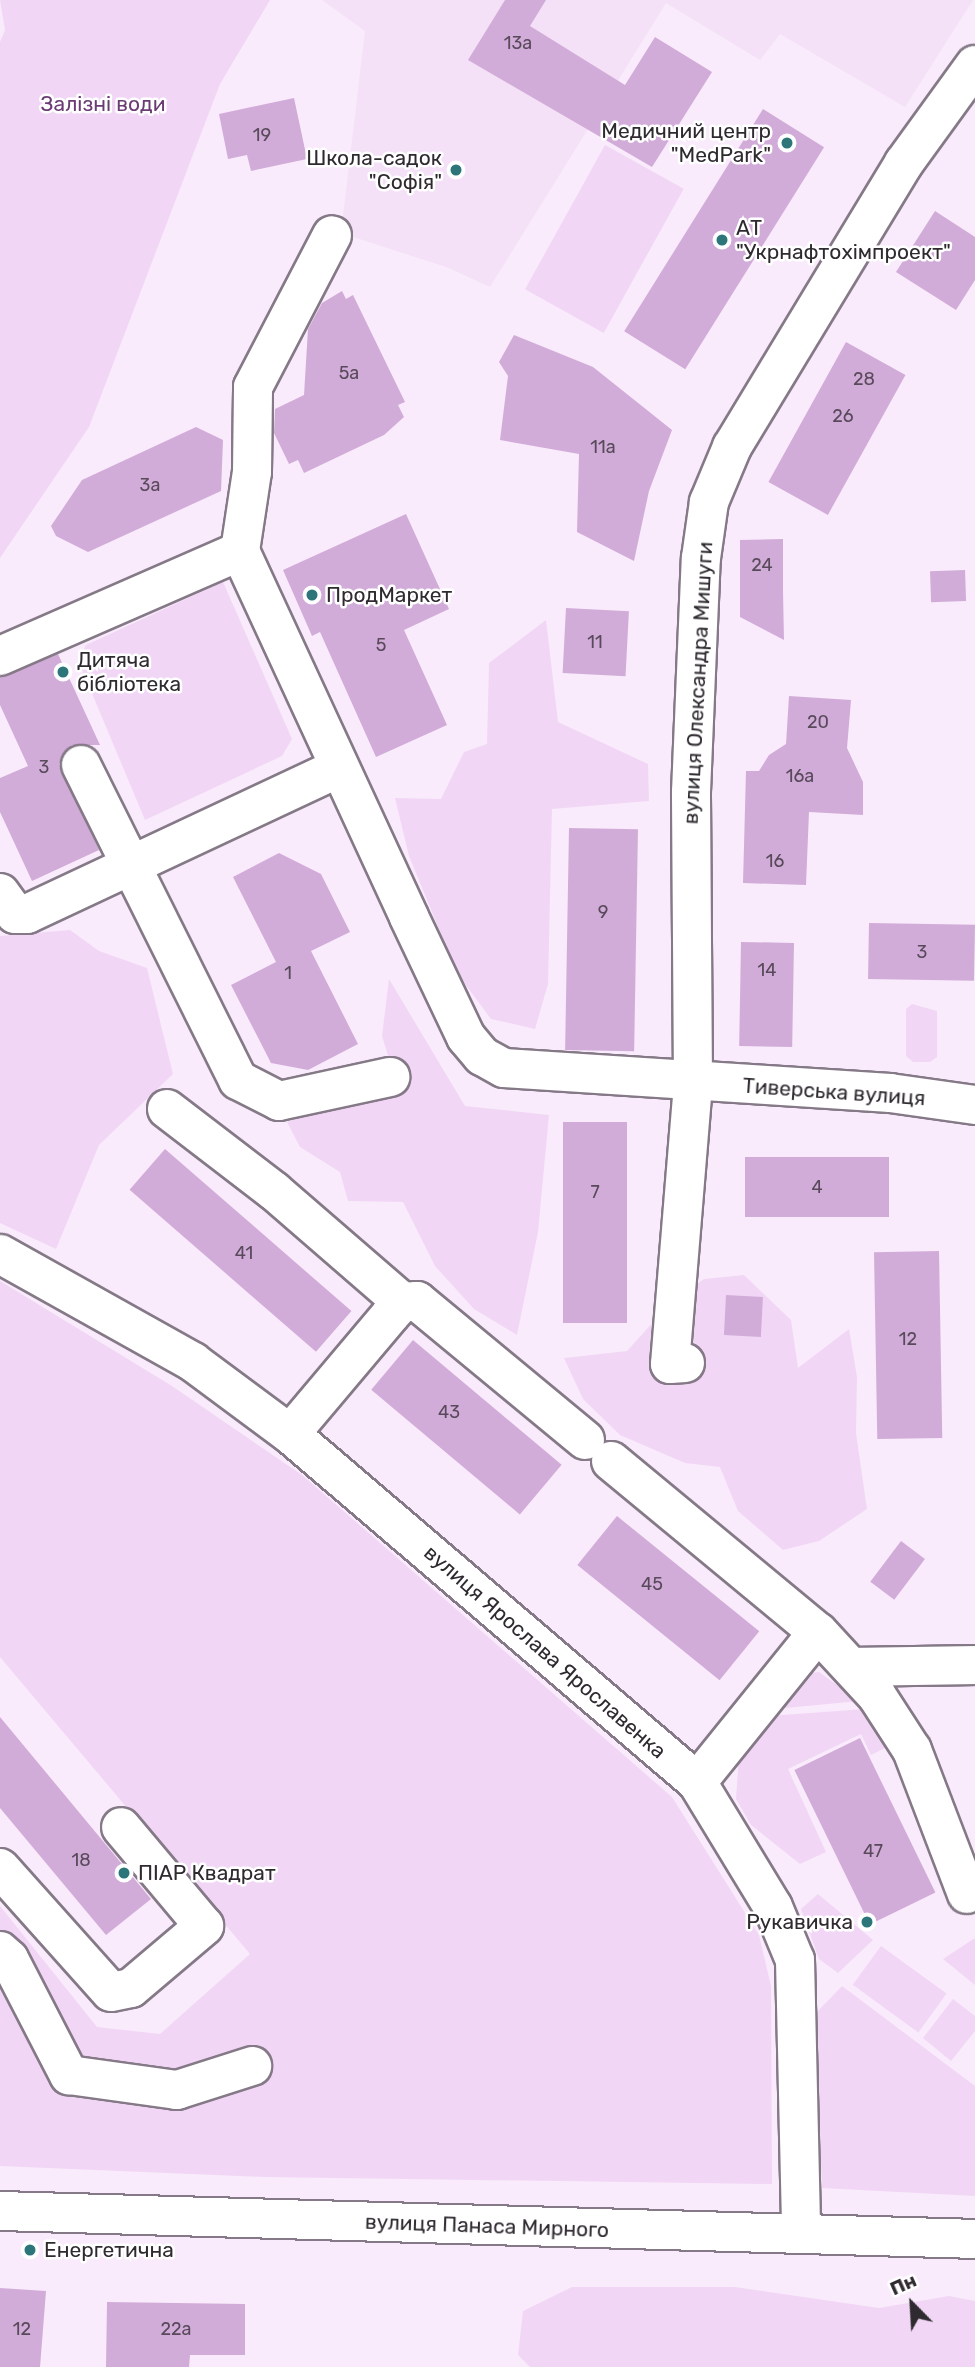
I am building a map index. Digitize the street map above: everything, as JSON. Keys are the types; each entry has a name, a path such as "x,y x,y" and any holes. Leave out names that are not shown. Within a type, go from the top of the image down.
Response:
{"street":[{"name":"вулиця Олександра Мишуги","path":"678,1364 693,1083 691,792 701,558 709,502 732,447 904,163 975,65"},
{"path":"332,235 253,387 252,472 240,551 338,768 466,1037 482,1056 504,1068 693,1083"},
{"path":"0,656 240,551"},
{"path":"81,765 238,1080 279,1101 390,1077"},
{"path":"0,893 15,914 27,914 338,768"},
{"name":"Тиверська вулиця","path":"693,1083 890,1093 975,1105"},
{"path":"167,1109 274,1191 402,1302 417,1301 818,1632 852,1667 912,1751 967,1894"},
{"name":"вулиця Ярослава Ярославенка","path":"0,1254 193,1362 290,1434 697,1782 773,1907 795,1960 801,2234"},
{"path":"290,1434 402,1302"},
{"path":"697,1782 818,1632"},
{"path":"852,1667 975,1665"},
{"path":"0,1868 111,1992 131,1988 204,1926 121,1826"},
{"path":"0,1951 9,1959 69,2075 177,2090 252,2066"},
{"name":"вулиця Панаса Мирного","path":"0,2211 975,2239"}],"shaded area":[{"name":"Школа-садок \"Софія\"","path":"322,0 973,0 905,107 780,34 760,60 666,3 490,287 449,268 341,233 365,31"}],"green space":[{"name":"Залізні води","path":"0,0 270,0 220,84 89,427 0,558 0,42 5,30"},
{"path":"605,145 684,189 604,333 525,289"},
{"path":"223,582 292,739 282,756 145,820 78,660 86,645"},
{"path":"546,620 558,722 648,764 649,801 552,809 548,984 535,1029 491,1019 457,973 409,856 395,798 441,799 464,752 487,744 489,663"},
{"path":"70,930 99,951 147,968 173,1074 99,1145 56,1249 0,1223 0,936"},
{"path":"389,979 465,1106 549,1115 538,1232 517,1335 474,1309 435,1266 403,1202 348,1201 340,1172 300,1147 287,1122 396,1082 382,1036"},
{"path":"912,1004 937,1011 937,1057 930,1062 913,1062 906,1056 906,1009"},
{"path":"744,1275 791,1320 798,1368 849,1329 857,1377 856,1433 867,1509 819,1541 783,1550 738,1511 720,1467 685,1463 620,1435 583,1399 564,1358 627,1351 673,1300 704,1279"},
{"path":"0,1281 172,1386 302,1475 672,1797 759,1935 771,1986 772,2184 265,2177 0,2166 0,1906 97,2027 160,2034 250,1954 0,1657"},
{"path":"819,1672 859,1701 775,1709 804,1674"},
{"path":"865,1709 887,1747 871,1755 861,1734 788,1769 826,1852 800,1864 751,1825 736,1799 739,1754 769,1716"},
{"path":"818,1894 873,1940 838,1973 819,1959 801,1909"},
{"path":"975,1938 975,1985 943,1959"},
{"path":"881,1946 947,1994 918,2032 853,1985"},
{"path":"842,1986 975,2086 975,2196 822,2188 816,2013"},
{"path":"953,1999 975,2016 975,2031 951,2061 923,2038"},
{"path":"572,2287 735,2287 879,2308 949,2296 975,2301 975,2367 530,2367 518,2355 523,2311"}],"building":[{"path":"505,0 546,0 530,26 625,85 655,37 712,72 652,167 468,60"},
{"path":"294,98 307,159 251,171 247,155 228,159 219,114"},
{"name":"АТ \"Укрнафтохімпроект\"","path":"763,109 824,147 685,369 624,331"},
{"path":"935,211 975,237 975,280 956,310 896,272"},
{"path":"342,291 346,299 353,295 405,402 398,405 404,417 384,435 304,473 298,460 289,464 274,433 275,409 304,395 308,329 322,303"},
{"path":"514,335 593,367 672,430 649,491 634,561 577,532 579,454 500,440 508,376 499,362"},
{"path":"846,342 905,375 828,515 768,482"},
{"path":"196,427 223,440 221,491 88,552 56,536 51,526 82,480"},
{"path":"406,514 449,609 404,630 447,725 376,757 320,632 312,636 283,570"},
{"path":"783,539 784,640 740,617 740,540"},
{"path":"965,570 966,601 931,602 930,571"},
{"path":"566,608 629,611 626,676 563,673"},
{"path":"58,654 100,745 72,745 59,764 99,850 32,881 0,812 0,778 28,766 0,705 0,677"},
{"path":"789,696 851,700 847,748 863,782 863,815 809,812 806,885 743,883 746,771 759,771 769,755 786,744"},
{"path":"569,828 638,829 634,1051 565,1050"},
{"path":"279,853 321,874 350,932 311,951 358,1044 308,1070 271,1063 231,985 276,962 233,877"},
{"path":"869,923 975,925 974,981 868,979"},
{"path":"741,942 794,943 792,1047 739,1046"},
{"path":"563,1122 627,1122 627,1323 563,1323"},
{"path":"165,1149 351,1311 316,1352 130,1190"},
{"path":"745,1157 889,1157 889,1217 745,1217"},
{"path":"939,1251 942,1438 877,1439 874,1252"},
{"path":"726,1295 763,1297 761,1337 724,1335"},
{"path":"413,1340 562,1465 520,1514 371,1390"},
{"path":"617,1516 759,1631 720,1680 577,1565"},
{"path":"901,1541 925,1559 894,1600 870,1582"},
{"path":"0,1717 151,1899 106,1935 0,1808"},
{"path":"860,1738 935,1893 870,1925 794,1770"},
{"path":"0,2288 46,2291 40,2367 0,2367"},
{"path":"107,2302 245,2304 245,2355 190,2355 189,2367 106,2367"}],"place":[{"name":"Медичний центр \"MedPark\"","path":"787,143"},
{"name":"Школа-садок \"Софія\"","path":"456,170"},
{"name":"АТ \"Укрнафтохімпроект\"","path":"722,240"},
{"name":"ПродМаркет","path":"312,595"},
{"name":"Дитяча бібліотека","path":"63,672"},
{"name":"ПІАР Квадрат","path":"124,1873"},
{"name":"Рукавичка","path":"867,1922"},
{"name":"Енергетична","path":"30,2250"}]}
